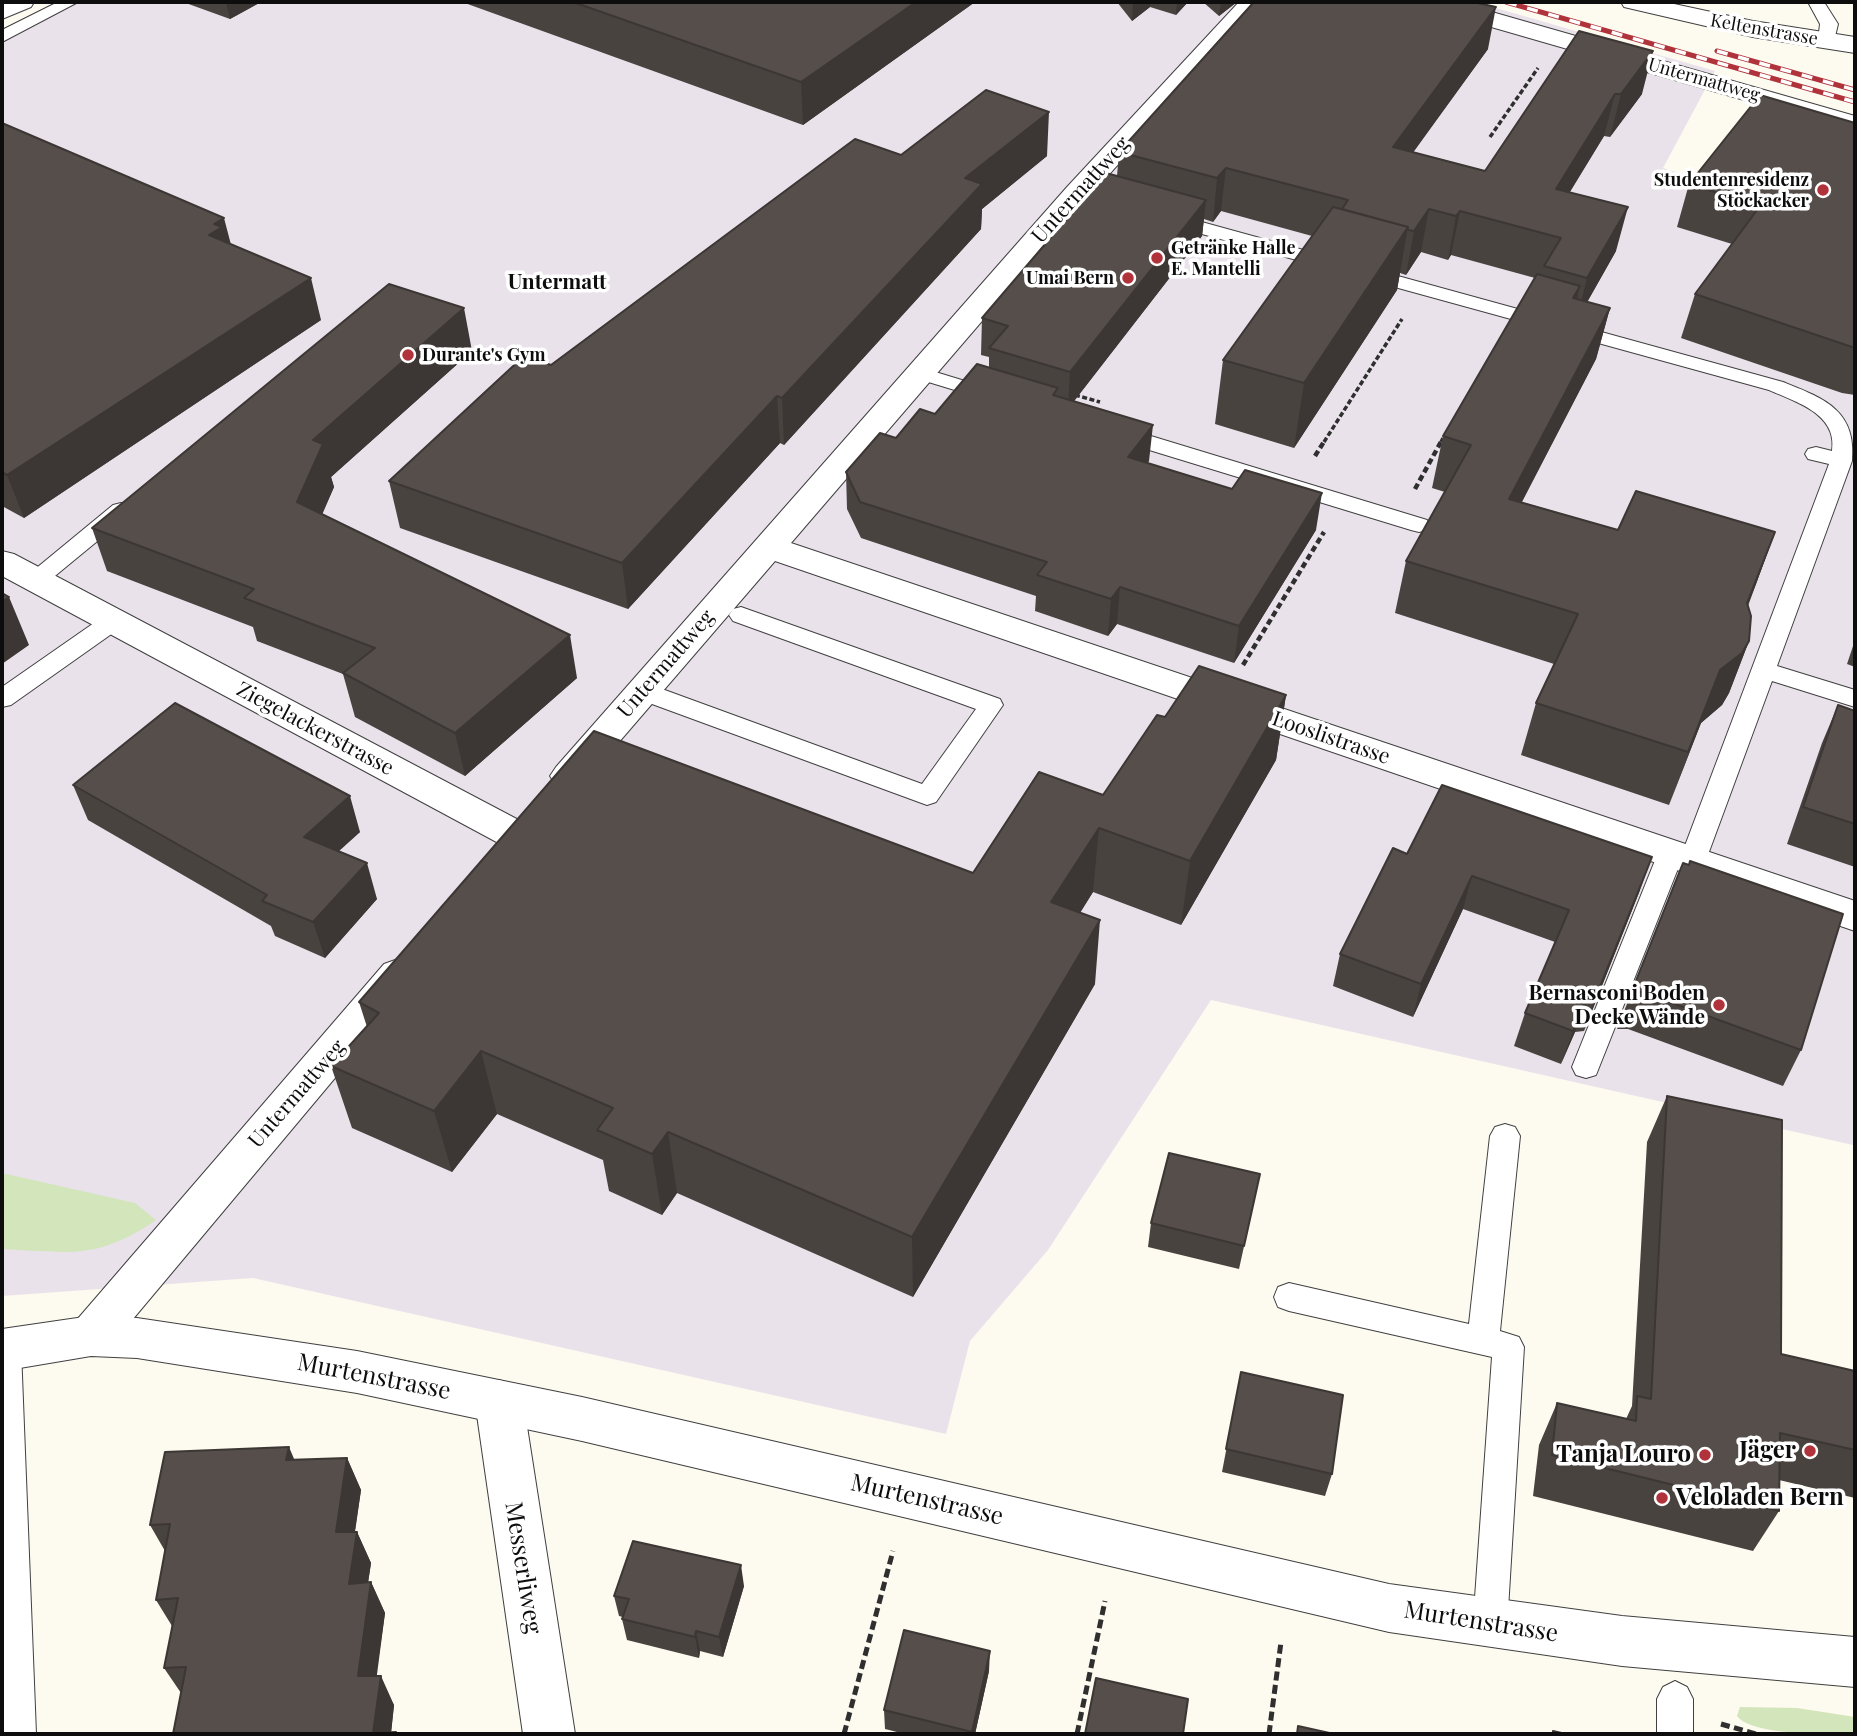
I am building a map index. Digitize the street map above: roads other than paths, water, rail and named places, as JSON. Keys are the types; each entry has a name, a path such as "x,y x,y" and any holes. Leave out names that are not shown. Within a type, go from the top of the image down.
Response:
{"street":[{"path":"2,12 22,2"},
{"name":"Untermattweg","path":"490,868 919,373 1089,196 1252,2"},
{"name":"Untermattweg","path":"1432,2 1855,124"},
{"name":"Keltenstrasse","path":"1633,2 1710,20 1855,45"},
{"name":"Looslistrasse","path":"768,547 1855,916"},
{"name":"Ziegelackerstrasse","path":"2,562 112,622 532,819"},
{"name":"Untermattweg","path":"91,1336 427,942"},
{"name":"Murtenstrasse","path":"4,1350 91,1336 137,1338 356,1372 499,1401 1390,1608 1490,1626 1650,1646 1855,1662"},
{"name":"Messerliweg","path":"499,1401 549,1734"}],"lane":[{"path":"2,37 71,2"},
{"path":"1816,2 1829,24 1827,41"},
{"path":"1152,214 1776,386 1810,400 1828,411 1838,422 1844,435 1840,461 1764,670 1586,1067"},
{"path":"919,373 1012,401"},
{"path":"1091,425 1419,525"},
{"path":"1816,454 1840,461"},
{"path":"36,580 133,500"},
{"path":"642,691 927,796 991,705 741,615"},
{"path":"2,699 112,622"},
{"path":"1764,670 1855,698"},
{"path":"1483,1342 1505,1136"},
{"path":"1289,1297 1508,1348 1490,1626"},
{"path":"4,1350 18,1734"},
{"path":"1675,1699 1675,1734"}],"railway":[{"path":"1506,2 1855,102"},
{"path":"1717,51 1855,90"}],"place":[{"name":"Studentenresidenz Stöckacker","path":"1823,190"},
{"name":"Getränke Halle E. Mantelli","path":"1157,258"},
{"name":"Umai Bern","path":"1128,278"},
{"name":"Durante's Gym","path":"408,355"},
{"name":"Bernasconi Boden Decke Wände","path":"1719,1005"},
{"name":"Jäger","path":"1810,1451"},
{"name":"Tanja Louro","path":"1705,1455"},
{"name":"Veloladen Bern","path":"1662,1498"}],"district":[{"name":"Untermatt","path":"557,282"}]}
